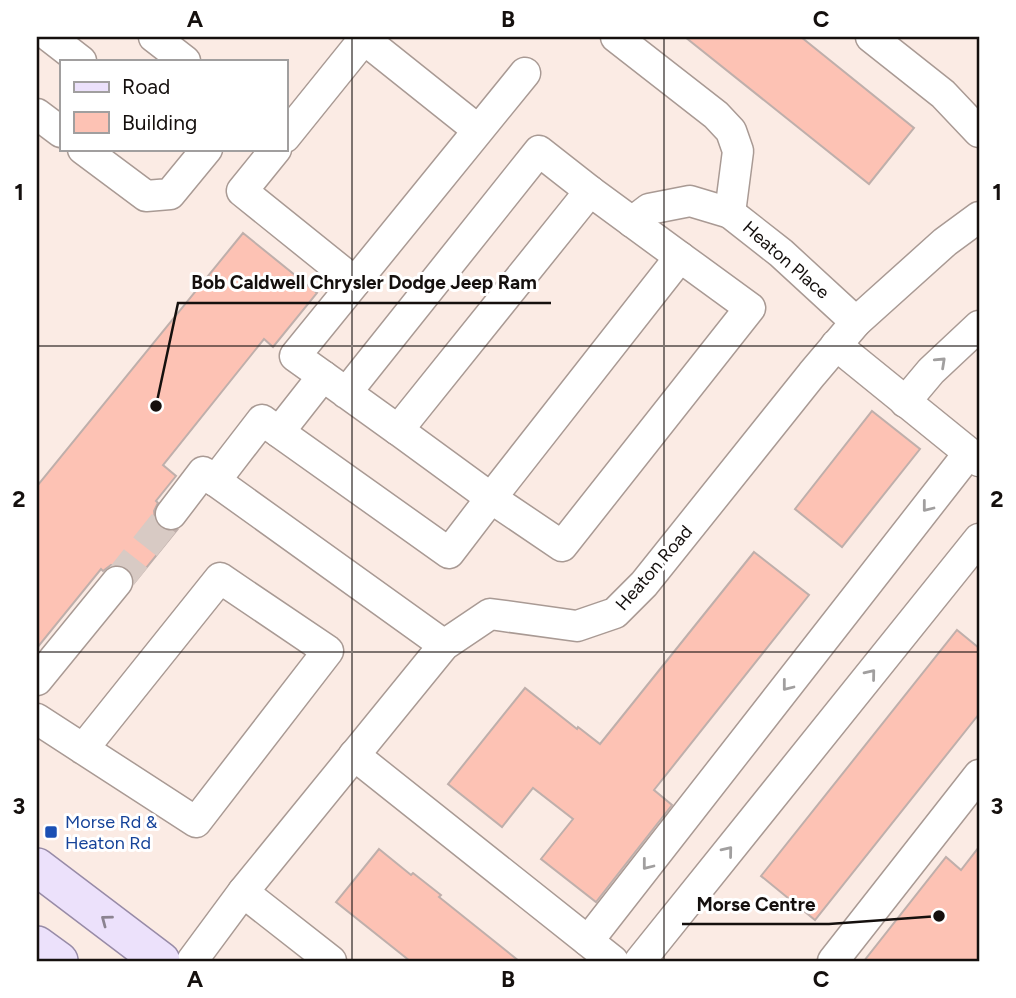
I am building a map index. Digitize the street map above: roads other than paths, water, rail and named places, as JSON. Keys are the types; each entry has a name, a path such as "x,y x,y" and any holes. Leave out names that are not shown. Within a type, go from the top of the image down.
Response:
{"main road":[{"path":"37,867 161,961"},
{"path":"37,944 59,961"}],"street":[{"path":"50,37 80,60"},
{"path":"154,37 184,60"},
{"path":"616,37 716,115 731,131 738,151 730,213"},
{"path":"871,37 943,94 979,132"},
{"path":"287,135 364,39 478,130"},
{"path":"279,432 334,385 539,151 750,307 562,547 491,498 334,385 295,356 524,73"},
{"path":"37,114 60,131"},
{"path":"84,150 146,196 170,194 200,151"},
{"path":"275,150 242,191 355,282"},
{"path":"398,430 590,191"},
{"name":"Heaton Place","path":"632,222 649,209 690,201 730,213 781,253 856,322"},
{"name":"Heaton Road","path":"192,961 243,892 444,645 490,614 576,626 615,613 644,584 856,322 945,242 979,217"},
{"path":"215,481 262,420 449,553 680,257"},
{"path":"905,401 931,371 979,326"},
{"path":"588,941 974,457 836,345"},
{"path":"171,514 203,472 444,645"},
{"path":"640,961 979,539"},
{"path":"37,719 83,749 196,822 328,651 220,578 83,749"},
{"path":"37,680 117,582"},
{"path":"354,755 613,961"},
{"path":"833,961 979,775"},
{"path":"243,892 331,961"}],"tunnel":[{"path":"117,582 171,514"}],"place":[{"name":"Bob Caldwell Chrysler Dodge Jeep Ram","path":"156,406"},
{"name":"Morse Rd & Heaton Rd","path":"51,832"},
{"name":"Morse Centre","path":"939,916"}]}
